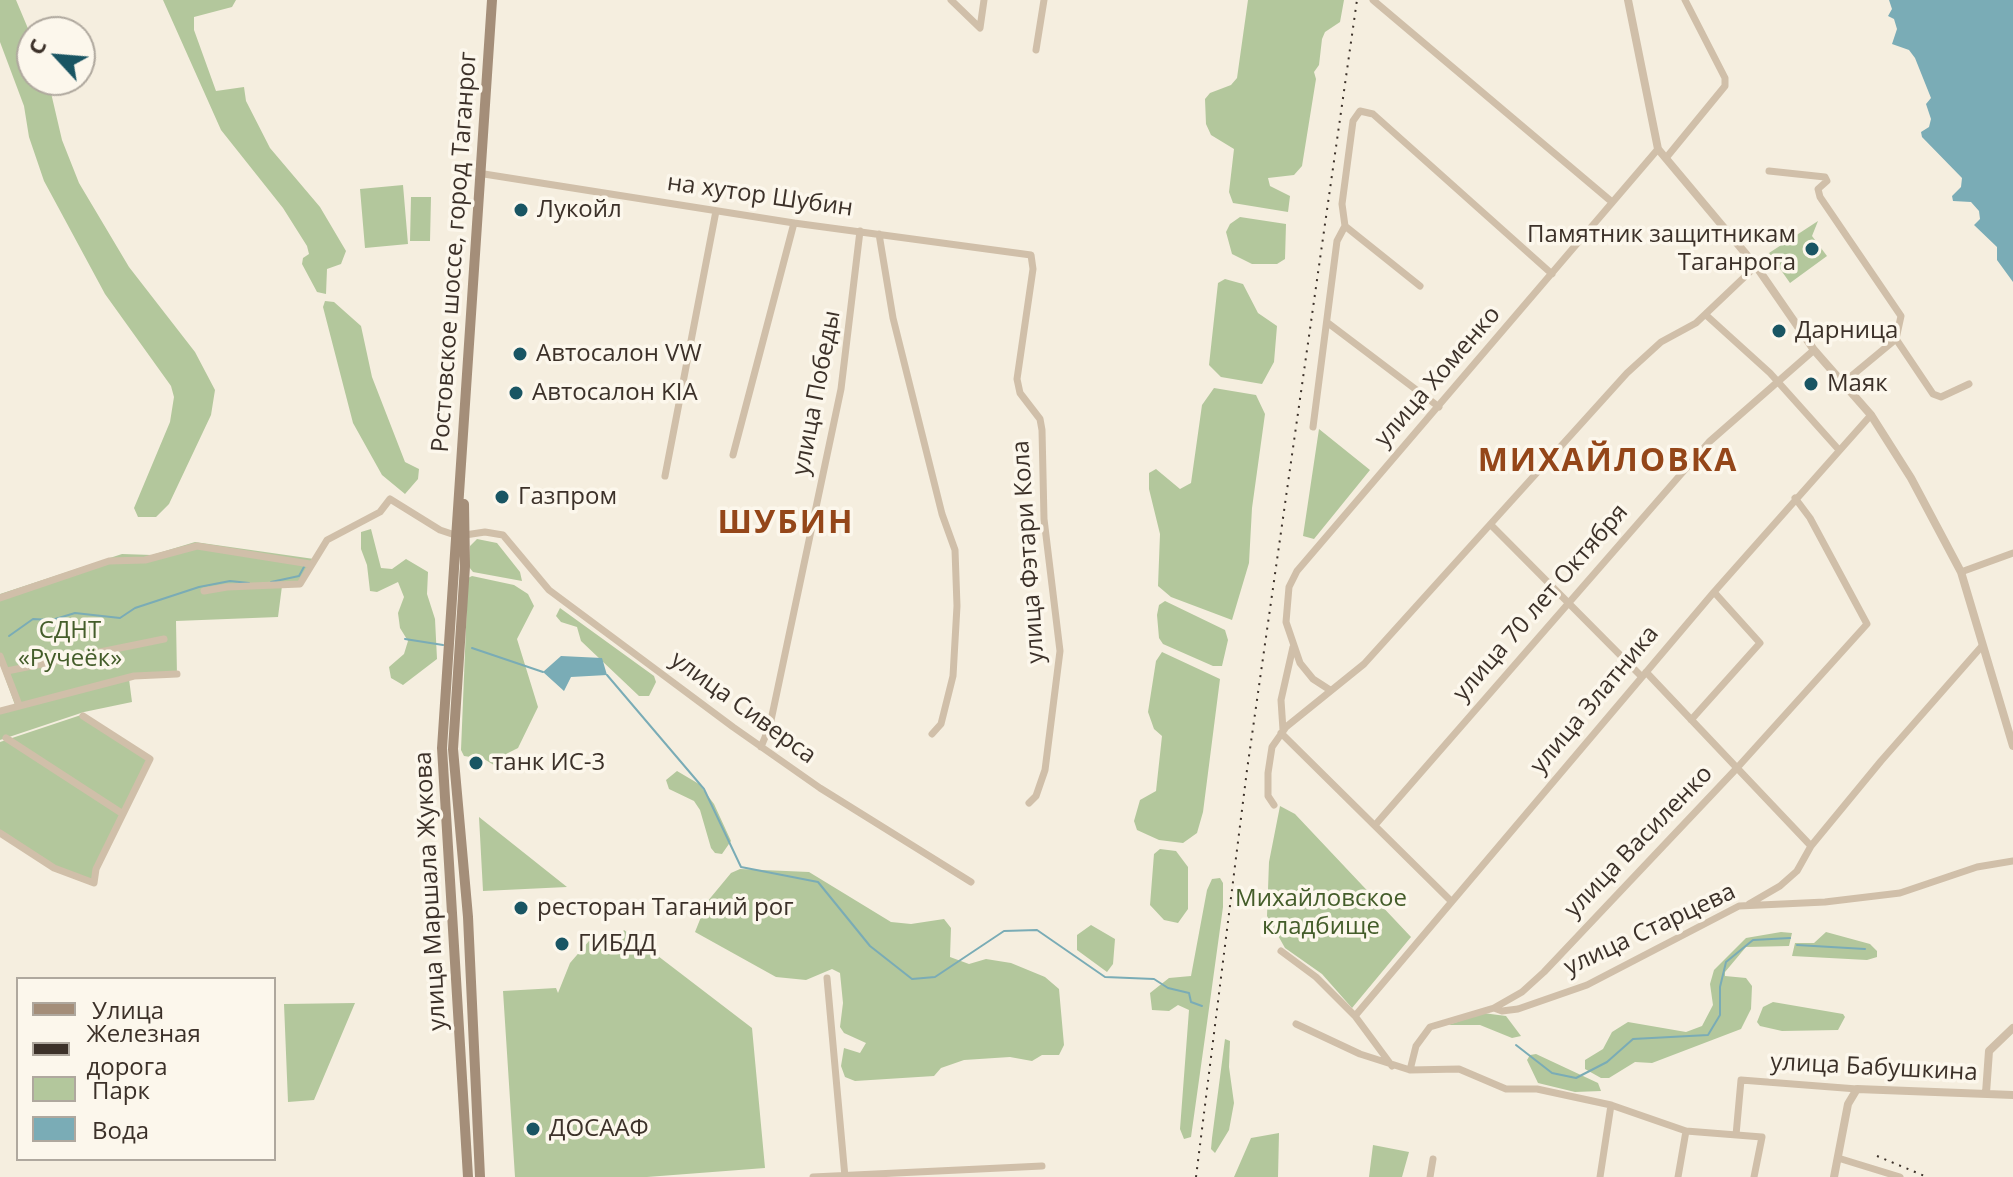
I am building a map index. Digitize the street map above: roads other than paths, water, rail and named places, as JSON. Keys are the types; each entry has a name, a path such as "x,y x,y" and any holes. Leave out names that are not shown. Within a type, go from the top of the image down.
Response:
{"main road":[{"name":"Ростовское шоссе, город Таганрог","path":"461,507 495,0"},
{"name":"улица Маршала Жукова","path":"461,507 453,749 468,917 480,1177"},
{"name":"улица Маршала Жукова","path":"460,535 442,748 468,1177"},
{"path":"453,918 468,917"},
{"path":"462,1070 475,1070"}],"street":[{"path":"951,0 980,28 984,0"},
{"path":"1036,50 1044,0"},
{"path":"1628,0 1658,149 1756,266 1814,350 1871,415 1929,510 1961,572 2013,746"},
{"path":"1666,158 1725,86 1725,78 1685,0"},
{"path":"1374,2 1612,202"},
{"path":"1313,427 1337,241 1345,226 1342,204 1353,121 1363,110 1373,114 1552,274"},
{"name":"улица Хоменко","path":"1293,645 1285,608 1289,587 1297,571 1658,149"},
{"path":"1769,171 1809,173 1827,178 1818,193 1901,316 1896,339 1843,383"},
{"name":"на хутор Шубин","path":"482,174 794,223 1031,255"},
{"path":"665,476 716,211"},
{"path":"733,455 794,223"},
{"path":"1345,226 1420,286"},
{"name":"улица Победы","path":"761,747 770,725 841,389 860,231"},
{"path":"879,234 893,318 942,514 955,550 957,606 953,676 941,724 932,734"},
{"name":"улица Фэтари Кола","path":"1029,803 1036,796 1045,770 1060,651 1044,519 1042,430 1040,419 1020,393 1017,379 1033,269 1031,255"},
{"path":"1274,805 1266,786 1272,747 1282,732 1364,664 1627,373 1661,342 1706,315 1756,266"},
{"path":"1706,315 1777,380 1839,450"},
{"path":"1328,323 1439,407"},
{"path":"1896,339 1936,397 1969,384"},
{"name":"улица 70 лет Октября","path":"1376,824 1709,442 1814,350"},
{"name":"улица Златника","path":"1355,1016 1714,592 1871,415"},
{"name":"улица Василенко","path":"1410,1070 1416,1046 1430,1027 1494,1008 1522,992 1544,972 1737,768 1867,624 1810,518 1795,498"},
{"path":"204,591 300,584 327,540 380,512 390,499 440,530 460,535"},
{"path":"1491,525 1691,720 1811,846"},
{"name":"улица Сиверса","path":"460,535 498,533 549,590 761,747 971,882"},
{"path":"0,598 109,561 145,560 197,546 310,564"},
{"path":"1961,572 2013,553"},
{"path":"1691,720 1760,643 1714,592"},
{"path":"7,671 164,639"},
{"path":"1293,645 1307,673 1330,690"},
{"path":"1293,645 1281,700 1282,732 1451,901"},
{"path":"1749,904 1790,878 1811,846 1982,646"},
{"path":"0,656 19,705"},
{"path":"0,711 134,676 177,674"},
{"path":"0,833 54,868 94,883 96,869 150,759 83,716"},
{"path":"6,738 123,814"},
{"name":"улица Старцева","path":"1494,1008 1502,1011 1518,1009 1587,985 1749,904 1825,902 1900,893 1977,867 2013,861"},
{"path":"1281,951 1316,977 1355,1016 1392,1066"},
{"path":"827,978 845,1176"},
{"path":"1296,1024 1392,1066 1410,1070 1459,1069 1506,1089 1537,1089 1611,1105 1686,1131 1762,1137 1754,1177"},
{"path":"1986,1093 1989,1051 2013,1028"},
{"name":"улица Бабушкина","path":"1736,1135 1741,1080 1857,1089 2013,1095"},
{"path":"1834,1177 1848,1104 1857,1089"},
{"path":"1600,1177 1611,1105"},
{"path":"1678,1177 1686,1131"},
{"path":"1838,1158 1900,1177"},
{"path":"1430,1177 1433,1159"},
{"path":"813,1177 947,1174 1042,1166"},
{"path":"1032,1167 1032,1177"}],"water":[{"path":"1889,0 2013,0 2013,282 1997,260 1997,247 1974,225 1980,219 1979,211 1971,202 1953,201 1952,196 1961,187 1962,178 1922,137 1921,132 1929,127 1931,119 1926,104 1931,98 1915,58 1909,50 1892,44 1897,29 1894,19 1888,16 1892,9"},
{"path":"561,656 602,658 607,675 571,677 564,691 543,672"}],"waterway":[{"path":"271,582 299,576 305,565"},
{"path":"9,636 33,619 52,620 75,613 120,618 135,608 199,587 230,581 249,583"},
{"path":"405,639 443,645"},
{"path":"472,648 543,672"},
{"path":"607,675 704,789 741,867 818,882 870,946 912,979 935,977 1004,931 1037,930 1105,977 1154,979 1168,988 1189,993 1191,1002 1202,1006"},
{"path":"1516,1045 1552,1073 1576,1078 1607,1062 1633,1039 1708,1035 1720,1015 1720,987 1726,962 1753,940 1790,938"},
{"path":"1797,945 1865,949"}],"railway":[{"path":"1196,1177 1247,770 1357,0"},
{"path":"1877,1156 1927,1177"}],"place":[{"name":"Лукойл","path":"521,210"},
{"name":"Памятник защитникам Таганрога","path":"1812,249"},
{"name":"Дарница","path":"1779,331"},
{"name":"Автосалон VW","path":"520,354"},
{"name":"Маяк","path":"1811,384"},
{"name":"Автосалон KIA","path":"516,393"},
{"name":"Газпром","path":"502,497"},
{"name":"танк ИС-3","path":"476,763"},
{"name":"ресторан Таганий рог","path":"521,908"},
{"name":"ГИБДД","path":"562,944"},
{"name":"ДОСААФ","path":"533,1129"}],"district":[{"name":"МИХАЙЛОВКА","path":"1608,462"},
{"name":"ШУБИН","path":"786,524"}],"park label":[{"name":"СДНТ «Ручеёк»","path":"70,645"},
{"name":"Михайловское кладбище","path":"1321,913"}]}
